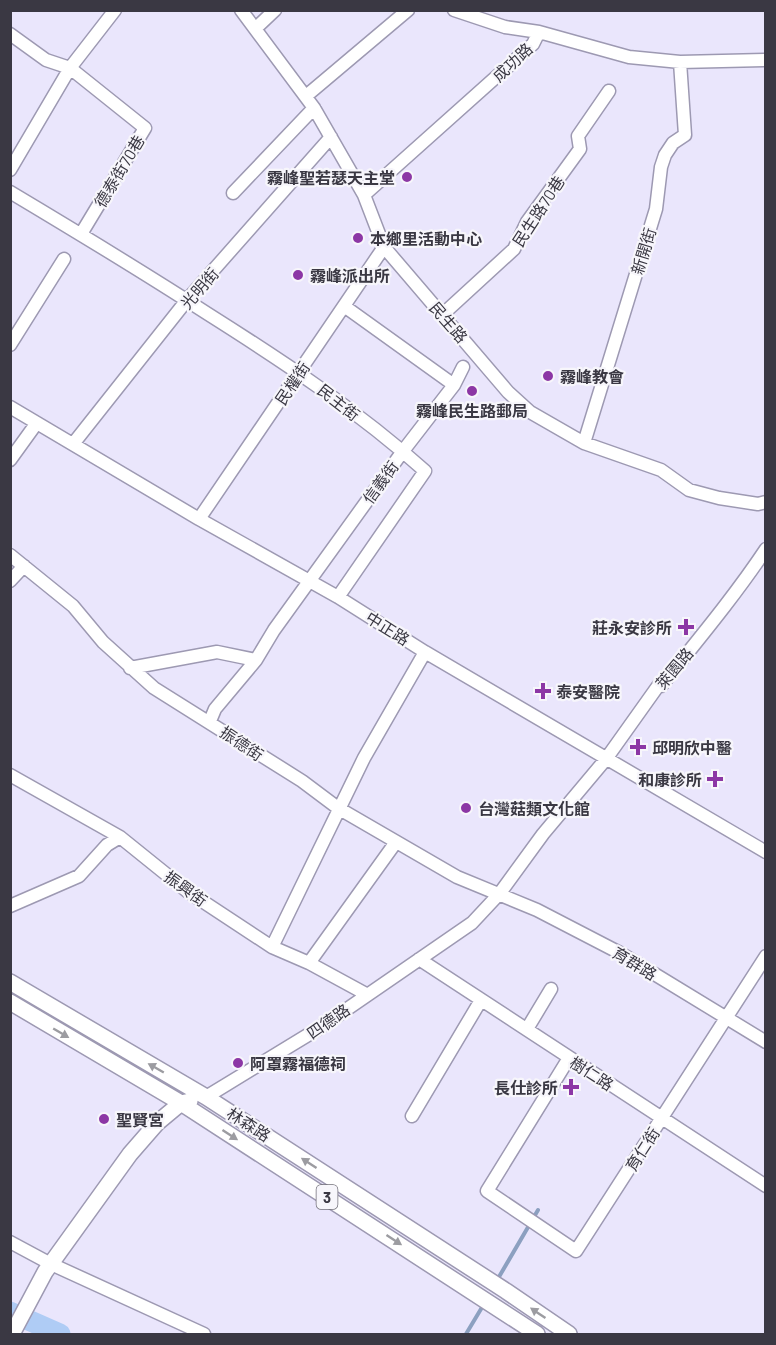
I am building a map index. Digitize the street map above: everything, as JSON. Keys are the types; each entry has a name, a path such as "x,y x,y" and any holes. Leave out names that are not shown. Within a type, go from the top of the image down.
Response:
{"main road":[{"name":"林森路","path":"10,982 206,1097 482,1275 569,1335"},
{"name":"林森路","path":"10,1002 181,1103 537,1335"},
{"name":"四德路","path":"12,1335 48,1268 130,1154 157,1123 181,1103 206,1097"}],"street":[{"path":"10,170 70,68 115,10"},
{"name":"民生路","path":"241,10 314,108 364,195 384,247 508,392 530,412 584,443 661,470 688,490 758,504 765,502"},
{"path":"256,28 275,10"},
{"path":"306,96 408,10"},
{"path":"454,10 505,27 539,32"},
{"name":"成功路","path":"364,195 533,44 539,32 629,57 680,62 765,60"},
{"path":"10,34 46,60 70,68"},
{"name":"新開街","path":"584,443 656,208 661,167 665,154 673,143 685,135 680,62"},
{"name":"德泰街70巷","path":"70,68 145,128 81,234"},
{"name":"民生路70巷","path":"442,315 514,249 527,222 580,149 578,136 609,91"},
{"path":"232,193 314,108"},
{"name":"光明街","path":"73,444 187,300 331,137"},
{"name":"民主街","path":"10,192 187,300 299,372 403,451 425,471 338,597"},
{"name":"民權街","path":"199,519 384,247"},
{"path":"10,345 64,259"},
{"path":"344,306 454,385"},
{"name":"信義街","path":"210,721 215,709 256,660 308,582 454,385 463,368"},
{"name":"中正路","path":"10,407 199,519 338,597 425,652 765,852"},
{"path":"10,460 36,424"},
{"name":"萊園路","path":"606,759 658,686 661,686 749,574 765,549"},
{"name":"振德街","path":"10,555 73,606 103,642 154,688 210,721 302,781 338,808 396,843 457,877 500,893"},
{"path":"10,581 24,566"},
{"path":"130,668 217,652 256,660"},
{"path":"272,947 338,808 383,723 425,652"},
{"name":"四德路","path":"206,1097 279,1054 472,923 500,893 543,834 606,759"},
{"name":"振興街","path":"10,775 120,837 187,891 272,947 309,963 366,994"},
{"path":"10,906 79,876 107,845 120,837"},
{"path":"309,963 396,843"},
{"name":"育群路","path":"500,893 620,953 765,1042"},
{"name":"育仁街","path":"569,1058 487,1191 576,1251 765,956"},
{"name":"樹仁路","path":"419,959 765,1186"},
{"path":"527,1029 551,989"},
{"path":"412,1116 481,1000"},
{"path":"10,1242 48,1268 204,1335"}],"waterway":[{"path":"496,1282 538,1210"},
{"path":"466,1334 484,1304"},
{"path":"10,1312 60,1334"}],"place":[{"name":"霧峰聖若瑟天主堂","path":"407,177"},
{"name":"本鄉里活動中心","path":"358,238"},
{"name":"霧峰派出所","path":"298,275"},
{"name":"霧峰教會","path":"548,376"},
{"name":"霧峰民生路郵局","path":"472,391"},
{"name":"莊永安診所","path":"686,627"},
{"name":"泰安醫院","path":"543,691"},
{"name":"邱明欣中醫","path":"638,747"},
{"name":"和康診所","path":"715,779"},
{"name":"台灣菇類文化館","path":"466,808"},
{"name":"阿罩霧福德祠","path":"238,1063"},
{"name":"長仕診所","path":"571,1087"},
{"name":"聖賢宮","path":"104,1119"}]}
